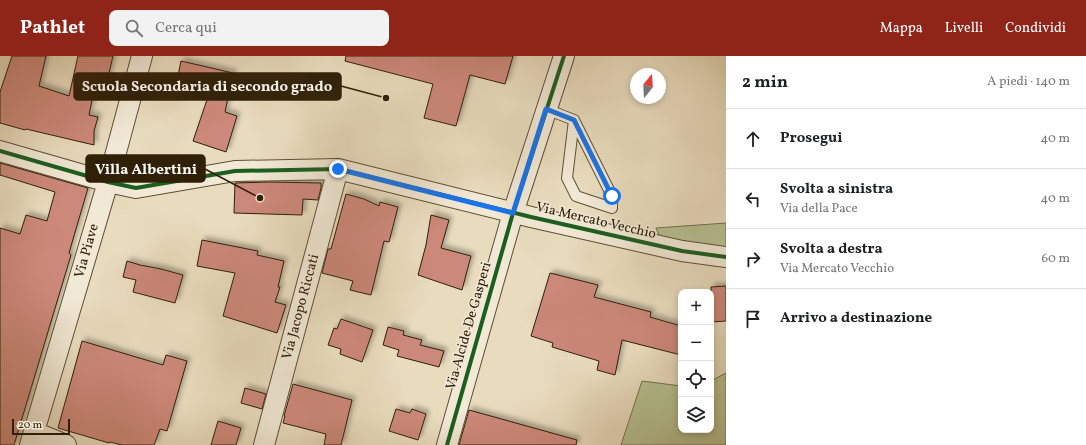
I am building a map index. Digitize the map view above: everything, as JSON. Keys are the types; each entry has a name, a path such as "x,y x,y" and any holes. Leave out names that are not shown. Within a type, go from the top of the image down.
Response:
{"street":[{"name":"Via Piave","path":"32,439 108,182 142,56"},
{"name":"Via Alcide De Gasperi","path":"447,445 513,213 564,56"},
{"name":"Via Mercato Vecchio","path":"0,150 108,182 136,188 235,171 338,169 513,213 682,251 726,257"},
{"name":"Via Jacopo Riccati","path":"264,445 338,169"},
{"path":"32,439 66,445"}],"lane":[{"path":"546,109 574,120 612,196 612,208 576,196 567,178 574,120"}],"green space":[{"path":"726,223 726,251 660,238 656,228"},
{"path":"726,373 726,445 621,445 642,381 678,386 678,433 714,433 714,379"}],"building":[{"path":"12,56 46,56 39,86 69,96 78,56 113,56 106,86 95,84 89,115 98,117 94,131 94,145 0,123 0,92"},
{"path":"346,56 513,56 505,84 470,75 456,126 424,118 433,84 345,61"},
{"path":"181,61 233,73 225,112 237,116 226,152 193,141 211,88 177,81"},
{"path":"0,163 88,188 69,253 71,255 14,445 0,445 0,228 20,234 26,215 47,221 55,192 0,175"},
{"path":"235,183 321,183 321,188 318,200 303,199 302,215 234,213"},
{"path":"346,194 364,199 379,206 380,202 398,207 389,242 384,241 371,295 350,290 353,281 322,273 328,249 331,249"},
{"path":"431,215 449,220 441,248 471,256 462,290 418,275 426,245"},
{"path":"202,240 258,251 257,255 284,261 278,287 280,287 275,302 286,305 277,333 223,316 235,273 197,266"},
{"path":"127,261 183,275 175,303 133,292 136,280 123,277"},
{"path":"550,273 598,285 594,297 651,312 650,317 678,325 678,354 622,340 615,375 597,370 599,361 552,347 553,343 531,336"},
{"path":"726,286 726,321 714,322 714,289 711,289 711,287"},
{"path":"341,319 373,330 362,362 340,354 341,349 328,345 334,328 337,329"},
{"path":"388,327 404,331 403,335 422,340 420,345 444,351 439,367 397,356 399,350 383,345"},
{"path":"82,341 163,365 166,355 187,361 167,431 160,429 154,445 122,445 109,443 58,428"},
{"path":"293,384 352,400 341,445 324,445 326,434 283,423"},
{"path":"245,388 266,394 262,409 241,403"},
{"path":"396,409 410,413 412,409 426,414 418,440 389,431"},
{"path":"469,410 577,440 576,445 459,445"},
{"path":"218,421 241,428 236,445 211,445"}],"cycle path":[{"path":"447,445 513,213 564,56"},
{"path":"0,151 108,182 136,188 235,171 338,169 531,217 682,251 726,257"}],"place":[{"name":"Scuola Secondaria di secondo grado","path":"386,98"},
{"name":"Villa Albertini","path":"260,198"}],"route":[{"path":"338,169 513,213 546,109 574,120 612,196"}]}
